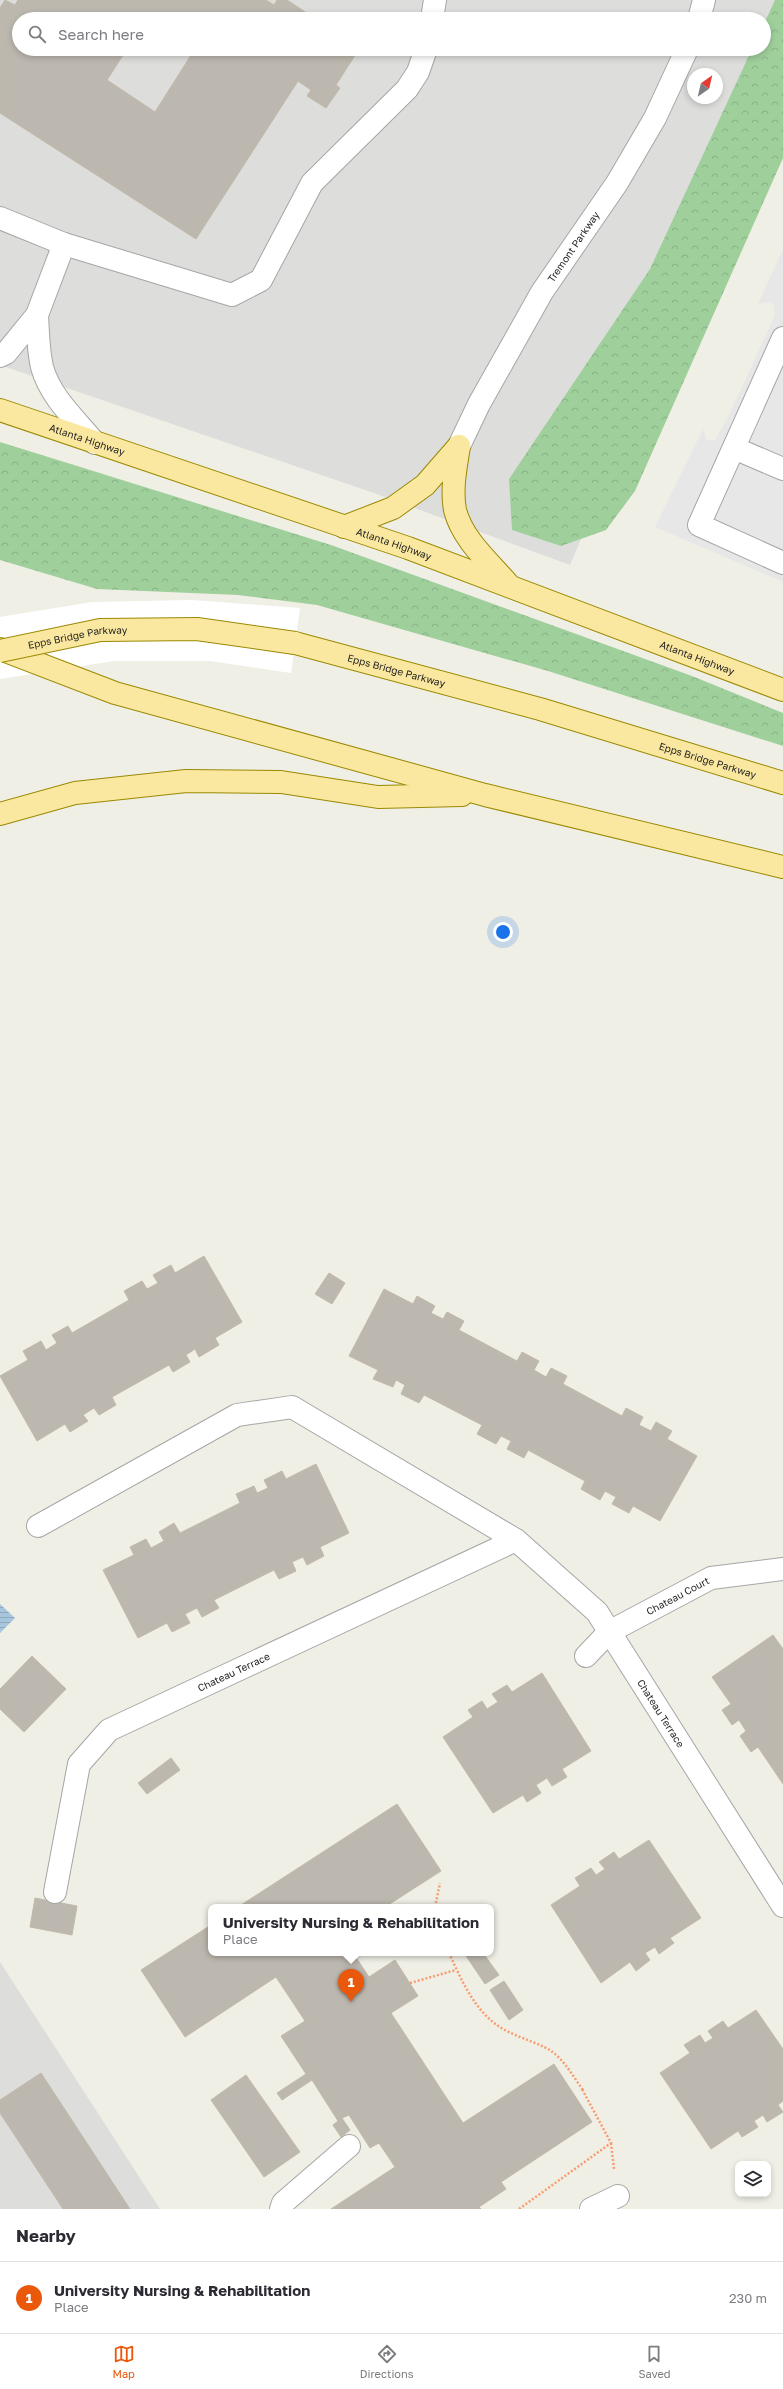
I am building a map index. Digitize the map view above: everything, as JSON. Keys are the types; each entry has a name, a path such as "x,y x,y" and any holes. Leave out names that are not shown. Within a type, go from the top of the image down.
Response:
{"main road":[{"name":"Atlanta Highway","path":"0,410 408,548 783,690"},
{"path":"344,527 393,508 425,485 459,446"},
{"path":"459,446 454,486 455,509 461,528 510,586"},
{"name":"Epps Bridge Parkway","path":"0,650 100,630 198,629 296,643 540,709 783,782"},
{"path":"0,650 115,693 485,795 783,867"},
{"path":"0,814 75,793 186,781 281,782 378,797 485,795"}],"street":[{"path":"433,12 435,0"},
{"path":"701,12 704,0"},
{"path":"0,218 64,244 232,295 261,280 312,183 407,89 418,72 424,56"},
{"name":"Tremont Parkway","path":"459,446 479,404 542,292 617,183 655,118 684,56"},
{"path":"0,356 6,353 38,315 64,244"},
{"path":"38,315 43,368 51,387 61,403 95,443"},
{"path":"783,338 699,525 783,563"},
{"path":"734,448 783,469"},
{"name":"Chateau Terrace","path":"38,1526 238,1415 292,1407 516,1540 597,1612 783,1906"},
{"name":"Chateau Terrace","path":"55,1892 79,1764 109,1730 516,1540"},
{"name":"Chateau Court","path":"586,1656 610,1632 711,1578 783,1569"},
{"path":"281,2209 283,2203 349,2146"},
{"path":"591,2209 618,2196"}],"path":[{"path":"436,1904 440,1883"},
{"path":"450,1956 456,1970 478,2007 493,2023 529,2043 545,2047 560,2059 582,2088 611,2144 519,2209"},
{"path":"410,1983 456,1970"}],"shaded area":[{"path":"0,0 783,0 783,60 570,565 371,492 0,365"},
{"path":"783,249 783,582 655,527 703,429 707,440 715,440 729,415 775,315 774,305 769,302 758,304"},
{"path":"0,1962 160,2209 0,2209"}],"green space":[{"path":"775,0 783,0 783,158 635,491 606,530 561,546 512,530 509,479 650,269 749,56 771,56 771,12 770,12"},
{"path":"0,442 331,545 692,676 783,713 783,746 548,671 317,605 238,595 97,589 0,560"}],"water":[{"path":"0,1604 15,1618 0,1633"}],"pier":[{"path":"192,600 300,608 291,673 210,661 114,661 0,679 0,617 92,602"}],"building":[{"path":"5,0 15,5 18,0 266,0 274,5 277,0 287,0 305,12 12,12 12,56 122,56 107,80 155,112 190,56 355,56 336,85 340,88 326,108 307,96 311,90 298,81 196,239 0,113 0,8"},
{"path":"204,1256 242,1322 215,1338 219,1345 199,1357 195,1349 186,1355 190,1362 173,1372 169,1365 112,1397 116,1405 99,1415 94,1408 83,1415 88,1421 70,1432 65,1424 37,1441 0,1376 28,1360 23,1351 41,1341 46,1350 57,1343 52,1335 68,1326 72,1333 129,1300 124,1291 142,1281 147,1289 158,1283 153,1275 171,1265 175,1273"},
{"path":"329,1273 345,1283 332,1304 315,1294"},
{"path":"384,1289 413,1304 417,1296 435,1306 431,1313 443,1319 447,1312 464,1321 459,1330 517,1361 522,1352 539,1361 534,1370 546,1377 551,1368 567,1376 563,1384 622,1416 626,1408 643,1417 639,1425 651,1431 656,1422 672,1431 667,1439 697,1456 660,1521 633,1506 629,1513 612,1504 616,1497 605,1491 600,1500 581,1489 585,1481 528,1450 524,1458 507,1449 511,1441 501,1436 496,1444 477,1434 482,1425 424,1395 419,1403 401,1394 405,1385 396,1380 393,1387 373,1379 378,1370 349,1356"},
{"path":"316,1464 349,1533 320,1547 324,1556 307,1565 303,1557 292,1562 296,1571 279,1579 274,1570 214,1600 219,1608 202,1617 197,1608 185,1614 190,1623 172,1632 167,1623 138,1638 103,1570 134,1555 130,1547 146,1539 151,1548 164,1541 159,1532 174,1523 180,1533 240,1503 236,1494 254,1486 257,1493 268,1488 264,1480 282,1471 286,1479"},
{"path":"773,1635 783,1649 783,1784 758,1747 751,1752 740,1736 746,1731 739,1720 732,1725 722,1710 731,1704 712,1677"},
{"path":"32,1656 66,1689 24,1732 0,1709 0,1689"},
{"path":"542,1673 591,1751 562,1769 567,1777 552,1786 547,1778 536,1785 541,1793 527,1802 523,1795 493,1813 443,1737 473,1717 468,1710 482,1701 487,1709 498,1702 492,1694 507,1685 512,1692"},
{"path":"171,1758 180,1770 147,1794 138,1783"},
{"path":"397,1804 441,1871 390,1904 243,1904"},
{"path":"649,1840 701,1918 670,1938 674,1943 659,1954 655,1947 645,1953 650,1960 636,1971 630,1962 601,1983 551,1905 580,1886 575,1878 591,1868 596,1875 605,1869 599,1862 614,1852 619,1859"},
{"path":"35,1898 77,1906 72,1935 30,1927"},
{"path":"208,1927 208,1956 355,1956 369,1977 395,1960 418,1996 391,2013 463,2123 554,2064 592,2122 501,2182 506,2189 479,2207 481,2209 331,2209 395,2167 379,2143 370,2148 349,2115 342,2118 350,2130 341,2137 333,2125 338,2121 312,2080 282,2100 277,2093 306,2074 281,2036 305,2021 276,1977 185,2037 141,1970"},
{"path":"466,1956 485,1956 499,1975 485,1984"},
{"path":"504,1981 523,2010 509,2020 490,1990"},
{"path":"756,2010 783,2049 783,2101 778,2105 783,2112 767,2122 763,2115 754,2121 758,2127 742,2137 738,2131 711,2149 660,2073 690,2053 684,2045 700,2035 705,2043 713,2038 708,2031 723,2021 728,2028"},
{"path":"41,2073 130,2209 63,2209 0,2113 0,2100"},
{"path":"246,2075 300,2152 264,2177 211,2100"}],"place":[{"name":"University Nursing & Rehabilitation","path":"351,2002"}]}
